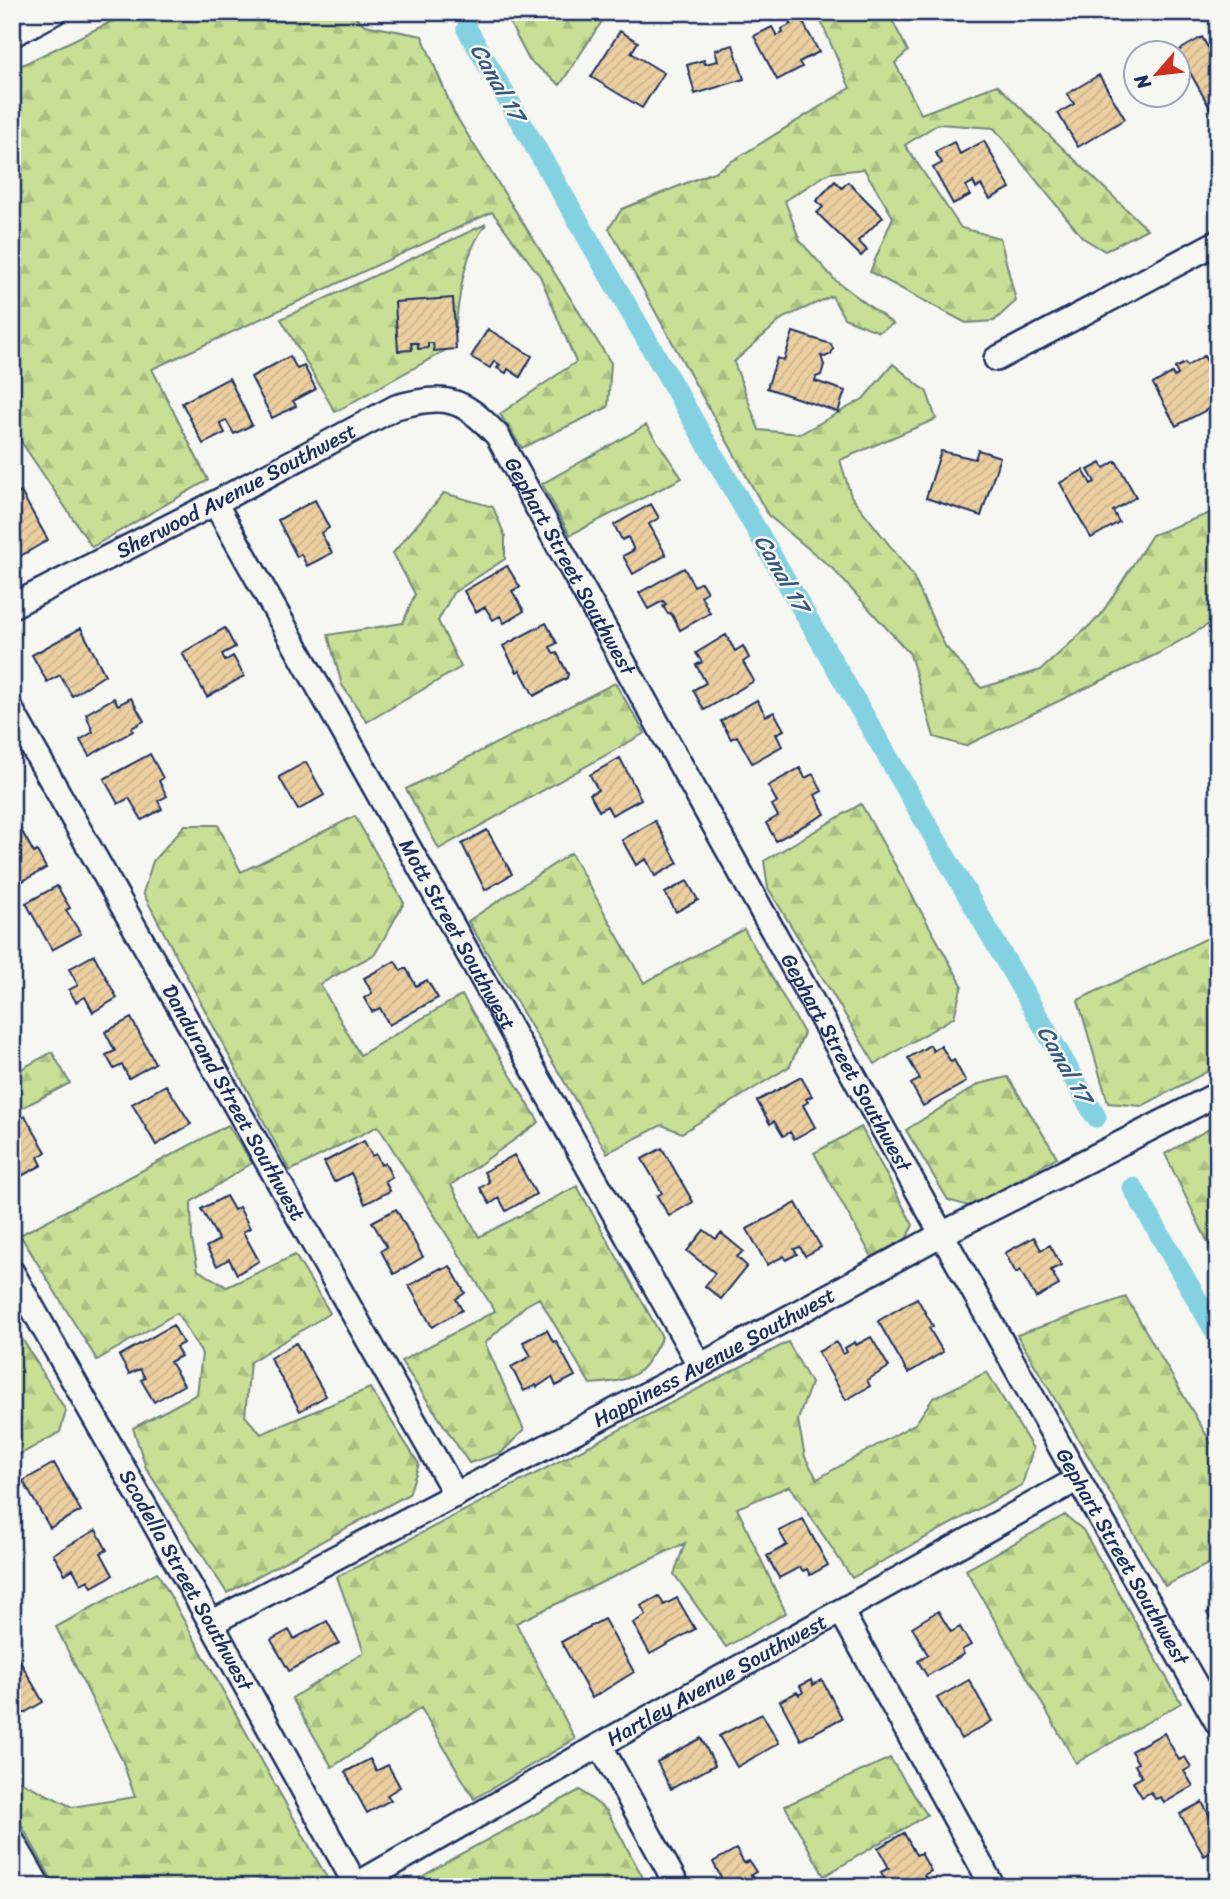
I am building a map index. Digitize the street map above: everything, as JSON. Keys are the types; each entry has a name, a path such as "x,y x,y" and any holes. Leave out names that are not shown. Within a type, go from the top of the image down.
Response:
{"street":[{"path":"12,34 55,12"},
{"path":"996,359 1218,242"},
{"name":"Sherwood Avenue Southwest","path":"12,606 396,407 428,398 452,401 466,408"},
{"name":"Gephart Street Southwest","path":"466,408 481,418 497,435 1078,1479 1218,1724"},
{"name":"Mott Street Southwest","path":"215,503 700,1366"},
{"name":"Dandurand Street Southwest","path":"12,711 456,1495"},
{"name":"Happiness Avenue Southwest","path":"211,1623 700,1366 942,1234 1218,1094"},
{"name":"Scodella Street Southwest","path":"12,1272 357,1886"},
{"name":"Hartley Avenue Southwest","path":"357,1886 600,1745 1078,1479"},
{"path":"841,1611 993,1887"},
{"path":"600,1745 678,1887"},
{"path":"12,1840 39,1887"}],"green space":[{"path":"131,12 349,12 365,25 422,36 454,113 611,363 608,407 522,448 500,414 576,362 540,276 492,212 152,369 208,480 92,547 12,428 12,70"},
{"path":"504,12 608,12 560,85 529,60"},
{"path":"817,12 888,12 908,51 895,63 921,114 997,85 1147,229 1105,251 1083,238 994,128 938,124 905,145 961,228 1000,238 1016,301 994,321 966,323 870,272 893,217 864,169 829,173 785,201 800,241 835,280 893,324 879,332 844,318 832,296 783,318 734,362 759,430 800,434 863,399 893,364 927,392 936,419 840,460 851,496 912,574 945,646 981,688 1041,670 1100,616 1152,535 1218,510 1218,619 1157,654 965,746 934,737 910,654 833,569 768,515 609,228 622,209 716,171 850,88"},
{"path":"486,224 477,238 466,267 453,346 335,412 281,319"},
{"path":"646,425 682,478 570,535 542,484"},
{"path":"444,493 493,507 505,536 505,559 453,593 438,621 461,667 367,722 342,685 328,635 403,623 415,594 393,553"},
{"path":"615,683 645,733 439,849 406,789"},
{"path":"861,804 962,985 954,1017 875,1064 768,888 764,861"},
{"path":"355,816 404,903 375,954 320,984 360,1055 462,995 539,1122 451,1185 479,1237 577,1186 662,1337 648,1361 635,1374 617,1381 590,1384 539,1298 525,1306 485,1343 524,1430 501,1453 469,1463 401,1361 495,1311 378,1126 290,1171 143,893 153,861 185,825 218,825 241,872"},
{"path":"571,853 644,983 744,929 804,1033 790,1066 682,1133 662,1125 607,1153 468,921"},
{"path":"1218,933 1218,1066 1142,1106 1108,1103 1078,1000"},
{"path":"52,1052 70,1083 12,1113 12,1074"},
{"path":"1008,1077 1057,1157 972,1207 948,1200 906,1130 979,1084"},
{"path":"1218,1124 1218,1241 1209,1245 1165,1154"},
{"path":"228,1125 252,1163 191,1202 192,1240 198,1270 227,1287 295,1255 330,1313 250,1362 245,1416 261,1434 370,1388 419,1464 409,1494 227,1593 146,1468 133,1428 197,1394 202,1354 177,1313 97,1360 20,1235"},
{"path":"861,1127 913,1225 906,1239 872,1257 814,1153"},
{"path":"1126,1297 1218,1455 1218,1559 1165,1586 1017,1335"},
{"path":"12,1322 66,1411 60,1432 12,1459"},
{"path":"788,1342 811,1383 798,1420 805,1457 817,1479 916,1423 933,1398 987,1372 1033,1449 1022,1485 852,1578 790,1486 737,1508 786,1613 726,1647 674,1574 685,1543 516,1623 575,1739 474,1799 421,1708 332,1767 292,1698 364,1652 337,1577"},
{"path":"1065,1515 1083,1530 1181,1703 1076,1763 966,1570"},
{"path":"157,1572 332,1887 188,1887 184,1881 174,1887 56,1887 12,1808 12,1777 72,1807 135,1797 122,1760 56,1627"},
{"path":"890,1758 927,1815 824,1876 785,1806"},
{"path":"580,1790 607,1811 648,1887 410,1887 413,1882 455,1857"}],"building":[{"path":"799,15 819,52 799,62 802,67 777,80 754,36 772,27 777,36 791,24 789,20"},
{"path":"620,31 638,42 631,53 664,73 642,108 591,77"},
{"path":"1202,37 1218,65 1218,116 1215,117 1192,76 1192,43"},
{"path":"733,45 744,79 695,94 687,65 704,60 705,64 718,61 715,50"},
{"path":"1099,75 1125,119 1078,147 1058,113 1074,104 1067,94"},
{"path":"984,141 1010,188 990,199 981,185 976,188 973,182 966,186 970,195 953,204 933,168 942,163 935,152 954,142 960,154"},
{"path":"835,181 842,188 848,182 883,217 858,241 867,250 861,256 817,213 823,207 816,201"},
{"path":"453,298 456,349 434,351 433,343 428,343 428,348 418,349 418,343 411,343 412,350 398,351 395,302"},
{"path":"488,329 532,356 520,377 508,369 506,373 497,368 500,365 494,361 490,368 471,357"},
{"path":"793,332 831,344 831,354 821,356 824,365 821,375 816,377 815,381 845,391 838,412 767,388 777,358 784,360"},
{"path":"290,356 297,369 304,366 316,389 293,401 296,406 272,418 251,377"},
{"path":"1204,356 1218,381 1218,404 1176,426 1153,384 1172,373 1174,377 1178,375 1175,368 1185,363 1187,366"},
{"path":"229,378 252,425 234,434 226,420 220,423 225,433 203,444 182,403"},
{"path":"978,450 1000,457 981,516 926,498 941,451 975,459"},
{"path":"1116,461 1136,497 1113,511 1119,522 1091,538 1060,483 1083,470 1091,484 1095,482 1088,470 1101,463 1104,468"},
{"path":"21,492 48,540 12,561 12,497"},
{"path":"315,500 329,528 321,533 332,553 307,566 301,554 297,557 278,520"},
{"path":"651,504 659,518 649,524 666,555 633,574 623,556 634,550 628,537 622,540 614,525"},
{"path":"507,566 520,587 512,591 524,611 504,623 500,616 493,620 485,607 476,612 464,591"},
{"path":"684,568 694,586 701,582 707,592 701,596 710,613 680,630 671,613 668,614 663,606 666,604 663,601 648,609 639,593"},
{"path":"546,623 557,643 550,647 554,654 557,653 568,674 567,678 534,696 503,646"},
{"path":"81,628 105,675 72,696 60,675 47,682 32,655"},
{"path":"225,628 235,647 222,654 225,661 233,656 244,676 207,697 182,653"},
{"path":"726,635 735,651 743,646 749,658 743,662 754,681 704,710 693,690 706,683 696,665 702,662 696,653"},
{"path":"114,698 118,705 131,698 144,721 132,728 133,731 89,756 80,740 93,732 86,714"},
{"path":"757,700 766,716 774,712 784,730 776,734 782,746 752,763 737,736 731,739 721,721"},
{"path":"150,754 163,778 159,781 167,796 158,801 162,809 142,820 129,798 118,804 104,779"},
{"path":"620,758 641,799 612,815 607,806 599,811 590,794 598,790 590,775"},
{"path":"306,762 324,795 298,810 279,777"},
{"path":"800,768 805,778 813,774 822,791 815,795 825,814 776,841 766,823 778,816 772,805 777,802 768,786"},
{"path":"655,821 678,863 655,876 646,859 636,865 622,840"},
{"path":"20,828 46,868 12,887 12,832"},
{"path":"487,830 512,874 485,890 462,844"},
{"path":"687,881 698,900 676,912 665,893"},
{"path":"57,886 70,908 66,910 81,934 52,950 26,903"},
{"path":"94,955 117,998 93,1012 85,997 76,1002 69,990 78,985 69,969"},
{"path":"395,961 401,971 406,968 416,986 427,980 438,998 389,1025 380,1008 372,1012 364,998 372,993 364,978"},
{"path":"131,1018 155,1063 129,1078 122,1065 114,1069 106,1055 115,1051 105,1032"},
{"path":"930,1045 933,1051 941,1046 951,1062 954,1060 966,1082 923,1106 911,1084 920,1079 908,1058"},
{"path":"801,1077 812,1096 806,1099 808,1102 803,1105 815,1127 794,1139 790,1132 783,1136 774,1121 770,1124 757,1101"},
{"path":"166,1085 191,1124 156,1145 132,1104"},
{"path":"25,1116 46,1152 38,1157 42,1165 12,1181 12,1123"},
{"path":"364,1141 372,1156 376,1154 381,1165 385,1163 392,1177 385,1181 390,1191 365,1204 351,1173 334,1182 324,1162"},
{"path":"662,1148 693,1202 669,1216 657,1196 662,1193 642,1159"},
{"path":"514,1155 536,1194 506,1211 499,1198 490,1204 480,1188 489,1182 484,1172"},
{"path":"226,1196 234,1210 239,1207 250,1228 243,1232 259,1261 237,1274 229,1259 217,1266 206,1247 219,1240 201,1209"},
{"path":"796,1203 821,1247 805,1256 800,1247 794,1249 797,1254 786,1260 784,1256 767,1265 747,1229"},
{"path":"396,1209 423,1257 394,1274 381,1251 387,1247 372,1222"},
{"path":"704,1230 716,1239 721,1233 743,1251 737,1257 747,1266 721,1299 705,1286 715,1273 687,1251"},
{"path":"1034,1237 1041,1250 1050,1245 1061,1265 1051,1270 1059,1285 1036,1298 1020,1270 1016,1273 1005,1253"},
{"path":"450,1266 465,1293 456,1299 462,1310 432,1327 409,1286 441,1268 442,1270"},
{"path":"917,1298 933,1326 929,1328 943,1352 908,1373 878,1321"},
{"path":"173,1325 183,1343 176,1347 181,1356 170,1362 184,1385 154,1402 141,1380 145,1378 140,1369 129,1374 119,1356"},
{"path":"547,1330 575,1376 556,1386 552,1377 537,1387 536,1385 524,1391 511,1367 531,1356 523,1342"},
{"path":"871,1337 889,1367 867,1380 870,1386 846,1400 818,1352 836,1342 843,1354 847,1352 845,1348"},
{"path":"296,1343 326,1396 300,1411 270,1358"},
{"path":"54,1463 81,1511 50,1528 23,1481"},
{"path":"803,1519 828,1565 810,1575 807,1569 803,1571 800,1567 779,1578 767,1556 787,1545 779,1531"},
{"path":"96,1530 107,1550 101,1553 113,1575 92,1587 88,1580 81,1584 73,1569 65,1574 53,1554"},
{"path":"1218,1569 1218,1605 1209,1588 1214,1586 1208,1575"},
{"path":"659,1596 664,1605 677,1598 695,1629 650,1654 633,1623 646,1615 641,1606"},
{"path":"1218,1607 1218,1632 1207,1613"},
{"path":"938,1611 951,1632 960,1627 971,1645 962,1650 964,1654 927,1676 918,1661 928,1655 912,1627"},
{"path":"604,1619 634,1672 592,1698 561,1642"},
{"path":"327,1621 339,1643 289,1671 271,1640 289,1630 294,1639"},
{"path":"16,1654 43,1702 12,1720 12,1656"},
{"path":"811,1680 813,1685 822,1680 842,1718 801,1740 780,1701 797,1692 799,1695 803,1692 800,1686"},
{"path":"969,1680 992,1721 961,1739 937,1698"},
{"path":"762,1714 779,1743 737,1767 719,1736"},
{"path":"1164,1733 1179,1760 1185,1757 1191,1767 1184,1771 1193,1786 1164,1803 1161,1797 1155,1799 1151,1792 1142,1797 1133,1782 1142,1777 1131,1751"},
{"path":"701,1738 715,1765 671,1789 657,1762"},
{"path":"370,1759 376,1771 388,1765 400,1787 387,1795 391,1800 367,1813 345,1772"},
{"path":"1202,1802 1218,1831 1218,1849 1204,1856 1180,1814"},
{"path":"904,1833 916,1855 921,1853 931,1871 924,1875 931,1886 929,1887 901,1887 899,1884 889,1887 881,1872 889,1868 878,1848"},
{"path":"736,1849 744,1863 749,1861 756,1872 751,1875 758,1887 726,1887 713,1862"}],"waterway":[{"name":"Canal 17","path":"467,29 1096,1117"},
{"name":"Canal 17","path":"1133,1188 1218,1336"}]}
